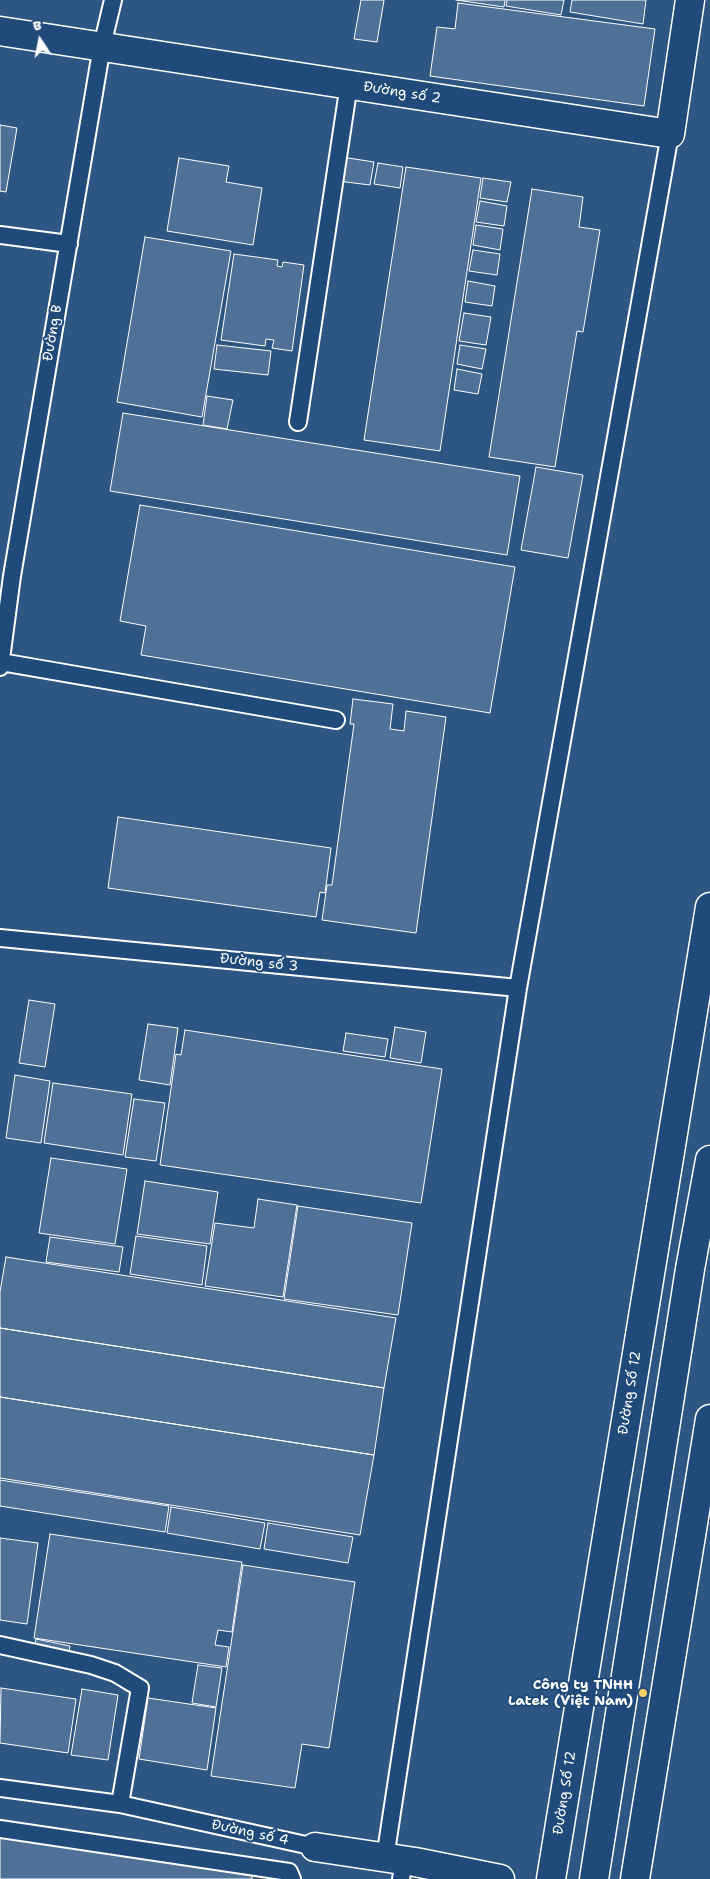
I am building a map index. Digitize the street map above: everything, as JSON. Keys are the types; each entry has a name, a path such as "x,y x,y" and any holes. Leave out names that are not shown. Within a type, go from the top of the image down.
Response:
{"street":[{"path":"670,134 690,0"},
{"name":"Đường số 2","path":"0,31 670,134"},
{"name":"Đường Số 12","path":"551,1879 710,907"},
{"path":"594,1879 690,1269 710,1160"},
{"path":"635,1879 710,1419"},
{"name":"Đường số 4","path":"315,1847 397,1866 500,1879"}],"lane":[{"name":"Đường B","path":"0,664 6,575 69,244 102,46 112,0"},
{"path":"298,422 349,84"},
{"path":"397,1866 518,988 670,134"},
{"path":"0,235 69,244"},
{"path":"0,664 336,720"},
{"name":"Đường số 3","path":"0,938 518,988"},
{"path":"0,1644 91,1665 115,1673 140,1688 120,1804"},
{"name":"Đường số 4","path":"0,1788 120,1804 315,1847"},
{"path":"0,1829 289,1872 292,1879"}],"shaded area":[{"path":"0,0 710,0 710,1879 0,1879"}],"building":[{"path":"361,0 384,0 377,42 354,39"},
{"path":"456,0 505,0 504,7"},
{"path":"507,0 564,0 561,15 506,6"},
{"path":"572,0 646,0 643,24 570,12"},
{"path":"458,3 655,29 644,106 430,76 437,27 455,29"},
{"path":"0,125 17,128 6,192 0,191"},
{"path":"342,157 374,162 370,185 338,181"},
{"path":"179,158 229,166 226,182 262,188 253,245 167,231"},
{"path":"378,163 403,167 400,188 374,184"},
{"path":"406,167 481,178 440,451 364,440"},
{"path":"483,178 511,182 507,202 480,198"},
{"path":"532,189 583,197 579,227 600,230 583,332 577,331 555,467 489,457"},
{"path":"480,201 507,206 504,226 476,222"},
{"path":"476,225 503,229 500,250 473,245"},
{"path":"145,237 231,251 202,417 117,402"},
{"path":"473,250 500,254 497,275 469,271"},
{"path":"234,254 278,260 277,266 282,267 283,262 304,265 292,351 272,348 274,340 266,339 265,346 221,340"},
{"path":"468,281 495,286 492,306 465,302"},
{"path":"464,313 491,317 486,345 459,341"},
{"path":"217,345 271,351 268,375 214,369"},
{"path":"460,345 486,349 482,369 457,364"},
{"path":"457,369 482,374 478,394 454,390"},
{"path":"207,396 233,400 227,429 203,425"},
{"path":"123,413 520,476 507,555 110,491"},
{"path":"536,467 583,475 568,558 521,550"},
{"path":"140,505 515,567 490,713 141,655 146,626 120,621"},
{"path":"353,699 393,704 390,729 404,731 406,711 446,717 416,933 322,920 327,885 332,885 354,724 350,724"},
{"path":"118,817 331,848 325,893 320,892 316,917 108,888"},
{"path":"29,1000 55,1004 45,1067 19,1063"},
{"path":"148,1024 178,1028 170,1085 139,1080"},
{"path":"395,1027 426,1032 421,1063 390,1058"},
{"path":"185,1030 442,1069 421,1203 160,1165 176,1054 181,1055"},
{"path":"346,1033 388,1039 385,1057 343,1051"},
{"path":"15,1075 50,1081 41,1143 6,1138"},
{"path":"53,1083 132,1094 123,1155 44,1143"},
{"path":"134,1099 165,1103 156,1161 125,1157"},
{"path":"51,1158 127,1169 115,1244 39,1233"},
{"path":"145,1181 218,1192 210,1244 137,1234"},
{"path":"258,1199 297,1205 283,1297 205,1286 215,1223 254,1228"},
{"path":"298,1206 412,1223 398,1315 284,1299"},
{"path":"136,1236 207,1246 202,1285 130,1274"},
{"path":"50,1237 123,1247 119,1272 46,1262"},
{"path":"6,1257 396,1318 384,1388 0,1328 0,1292"},
{"path":"0,1328 384,1388 374,1455 0,1397"},
{"path":"0,1397 374,1455 360,1535 0,1478"},
{"path":"0,1480 169,1506 165,1532 0,1506"},
{"path":"171,1507 265,1523 260,1549 167,1533"},
{"path":"268,1523 353,1537 348,1563 264,1549"},
{"path":"50,1534 242,1562 232,1632 218,1630 215,1645 229,1647 226,1667 34,1638"},
{"path":"0,1538 38,1543 27,1624 0,1620"},
{"path":"243,1565 355,1582 329,1748 302,1744 295,1788 211,1776"},
{"path":"36,1639 70,1646 68,1657 34,1651"},
{"path":"198,1665 222,1668 216,1707 192,1703"},
{"path":"1,1688 76,1699 68,1753 0,1743"},
{"path":"82,1689 118,1695 108,1760 71,1755"},
{"path":"148,1698 216,1708 207,1770 139,1759"},
{"path":"0,1836 252,1876 252,1879 0,1879"}],"place":[{"name":"Công ty TNHH Latek (Việt Nam)","path":"643,1693"}]}
